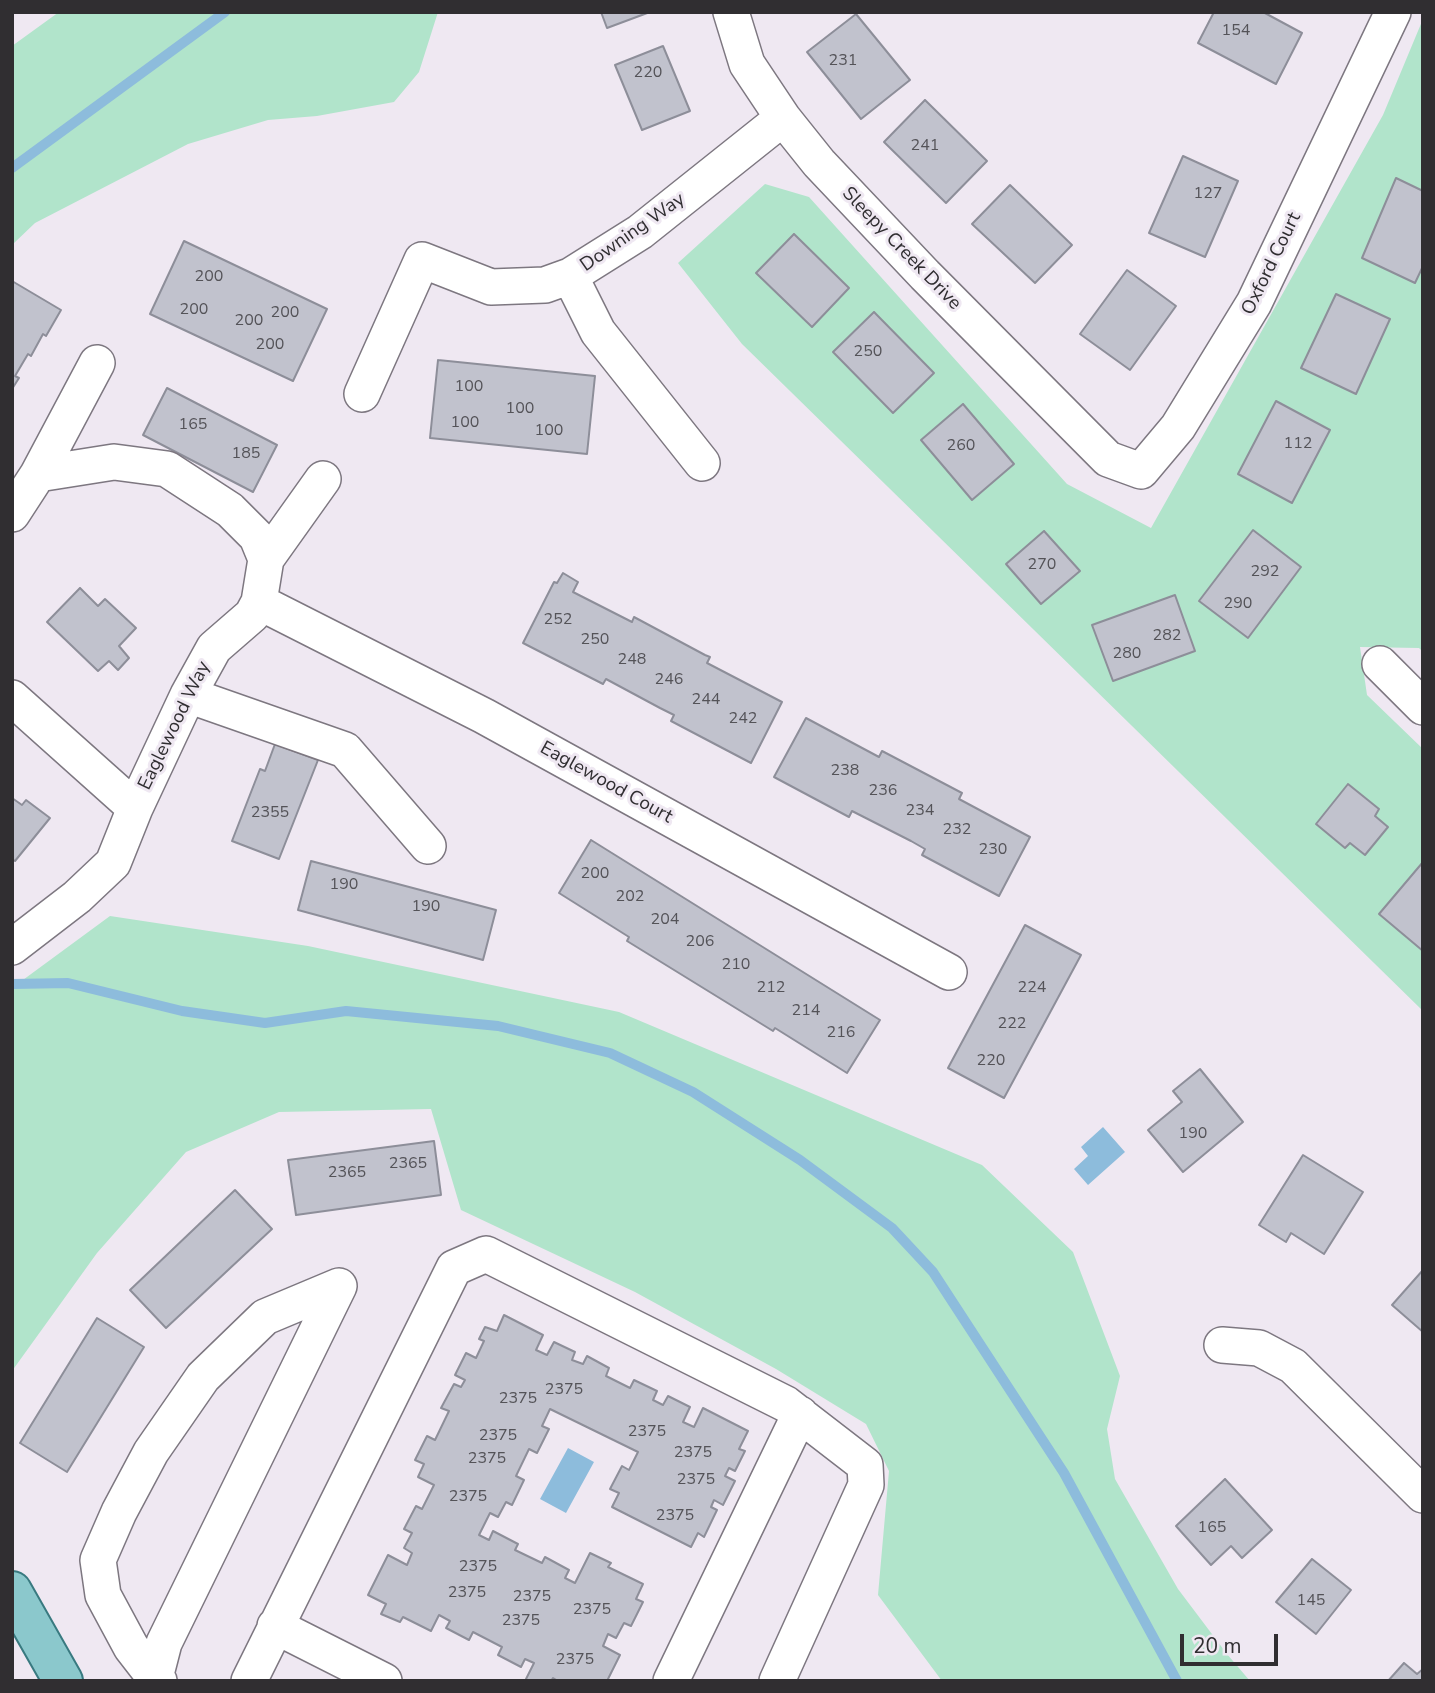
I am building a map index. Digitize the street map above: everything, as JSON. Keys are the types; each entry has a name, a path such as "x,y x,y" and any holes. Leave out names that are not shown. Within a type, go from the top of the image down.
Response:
{"main road":[{"path":"12,1591 63,1681"}],"street":[{"name":"Sleepy Creek Drive","path":"731,12 747,64 783,118 818,163 1108,459"},
{"name":"Oxford Court","path":"1108,459 1141,471 1186,415 1254,303 1393,12"},
{"name":"Downing Way","path":"362,394 422,260 491,287 545,285 570,276 640,232 783,118"},
{"path":"570,276 598,332 702,463"},
{"path":"12,514 38,474 97,363"},
{"path":"38,474 114,462 167,469 230,510 257,537 266,559"},
{"path":"259,602 266,559 323,479"},
{"name":"Eaglewood Way","path":"12,947 77,897 113,863 135,808 188,695 214,649 252,615 259,602"},
{"name":"Eaglewood Court","path":"259,602 484,716 949,972"},
{"path":"1380,664 1423,707"},
{"path":"188,695 345,750 428,846"},
{"name":"Eaglewood Way","path":"12,698 135,808"},
{"path":"249,1681 454,1268 486,1254 786,1404 865,1465 866,1485 777,1681"},
{"path":"339,1286 164,1643 155,1680 131,1647 103,1595 98,1560 119,1512 151,1452 202,1377 265,1317 339,1286"},
{"path":"1222,1345 1259,1348 1293,1366 1423,1495"},
{"path":"671,1681 800,1414"},
{"path":"275,1626 384,1681"}],"green space":[{"path":"59,12 438,12 419,72 394,102 317,116 268,120 188,144 35,223 12,245 12,46"},
{"path":"1423,19 1423,652 1419,648 1360,647 1367,695 1423,749 1423,1011 742,344 678,263 765,184 809,197 1067,484 1151,528 1383,115"},
{"path":"110,916 308,946 619,1012 982,1165 1073,1252 1120,1376 1107,1429 1115,1479 1178,1589 1250,1681 942,1681 878,1595 889,1471 866,1424 776,1369 635,1292 461,1210 431,1109 279,1112 186,1152 97,1253 12,1371 12,988"}],"water":[{"path":"1103,1127 1125,1152 1088,1185 1074,1169 1088,1156 1081,1147"},
{"path":"568,1448 594,1462 566,1513 540,1499"}],"building":[{"path":"601,12 650,12 607,28"},
{"path":"1214,12 1263,12 1302,33 1276,84 1198,43"},
{"path":"856,14 910,80 861,119 807,52"},
{"path":"663,46 690,111 642,130 615,65"},
{"path":"925,100 987,161 946,203 884,142"},
{"path":"1183,156 1238,181 1205,257 1149,233"},
{"path":"1396,178 1423,191 1423,266 1415,283 1362,258"},
{"path":"1010,185 1072,245 1035,283 972,224"},
{"path":"794,234 849,288 812,327 756,273"},
{"path":"184,241 327,309 293,381 150,314"},
{"path":"1127,270 1176,306 1130,370 1080,334"},
{"path":"12,281 61,310 31,356 28,354 15,376 19,378 12,389"},
{"path":"1336,294 1390,319 1356,394 1301,368"},
{"path":"874,312 934,373 893,413 833,352"},
{"path":"438,360 595,376 587,454 430,438"},
{"path":"167,388 277,445 253,492 143,435"},
{"path":"1276,401 1330,430 1292,503 1238,474"},
{"path":"963,404 1014,464 972,500 921,440"},
{"path":"1253,530 1301,567 1248,638 1199,601"},
{"path":"1044,531 1080,571 1041,604 1006,564"},
{"path":"563,573 578,582 573,592 632,622 634,617 710,657 707,663 782,702 751,763 671,721 674,715 606,679 603,684 523,643 554,582 557,583"},
{"path":"80,588 98,606 105,599 136,628 119,646 129,658 118,670 109,661 98,671 47,622"},
{"path":"1175,595 1195,651 1113,681 1092,625"},
{"path":"806,718 879,757 882,751 962,793 959,799 1030,837 999,896 922,855 925,849 911,841 852,811 849,817 774,777"},
{"path":"275,744 318,760 279,859 232,841 260,769 265,771"},
{"path":"1348,784 1379,809 1375,816 1388,827 1365,855 1350,843 1345,848 1316,824"},
{"path":"12,798 22,805 26,800 50,818 15,861 12,859"},
{"path":"591,840 880,1020 847,1073 627,941 629,937 559,893"},
{"path":"311,861 496,910 483,960 298,910"},
{"path":"1423,862 1423,951 1379,914"},
{"path":"1025,925 1081,955 1004,1098 948,1068"},
{"path":"1200,1069 1243,1122 1183,1172 1148,1130 1182,1102 1173,1091"},
{"path":"434,1141 441,1195 296,1215 288,1160"},
{"path":"1303,1155 1363,1192 1324,1254 1291,1233 1286,1242 1259,1225"},
{"path":"235,1190 272,1229 166,1328 130,1290"},
{"path":"1423,1270 1423,1332 1392,1305"},
{"path":"504,1315 543,1335 536,1350 547,1355 554,1342 575,1352 572,1360 583,1364 587,1356 609,1368 606,1376 630,1388 634,1380 657,1391 653,1400 663,1405 668,1396 690,1407 683,1422 694,1427 703,1408 748,1431 739,1449 745,1451 735,1471 729,1468 725,1476 735,1481 723,1505 714,1500 711,1507 717,1510 704,1537 698,1533 691,1547 612,1507 619,1493 610,1489 622,1466 629,1470 638,1452 550,1409 542,1426 549,1429 537,1453 529,1449 516,1476 524,1480 512,1505 506,1502 498,1517 490,1513 479,1535 489,1540 493,1531 518,1544 515,1550 542,1563 545,1557 569,1570 565,1578 575,1583 590,1553 611,1563 608,1567 643,1584 636,1599 643,1602 631,1626 624,1623 616,1638 608,1634 603,1646 620,1655 607,1681 558,1681 553,1678 551,1681 528,1681 526,1679 534,1663 525,1659 521,1667 498,1655 502,1647 473,1632 469,1640 446,1628 450,1621 439,1615 431,1631 403,1617 400,1622 381,1614 386,1604 368,1595 388,1555 407,1565 412,1553 404,1548 412,1533 404,1529 416,1506 422,1509 434,1485 418,1477 424,1464 415,1460 427,1436 435,1440 449,1411 441,1408 454,1384 461,1387 465,1380 455,1375 466,1353 476,1358 484,1341 479,1339 485,1327 497,1331"},
{"path":"97,1318 144,1347 67,1472 20,1443"},
{"path":"1225,1479 1272,1530 1242,1558 1231,1546 1211,1565 1176,1526"},
{"path":"1312,1559 1351,1590 1316,1634 1276,1602"},
{"path":"1404,1663 1417,1674 1423,1669 1423,1681 1388,1681"}],"waterway":[{"path":"12,168 225,12"},
{"path":"12,984 68,983 182,1011 265,1023 346,1011 498,1026 610,1053 693,1092 800,1160 892,1228 933,1272 1064,1473 1177,1681"}]}
